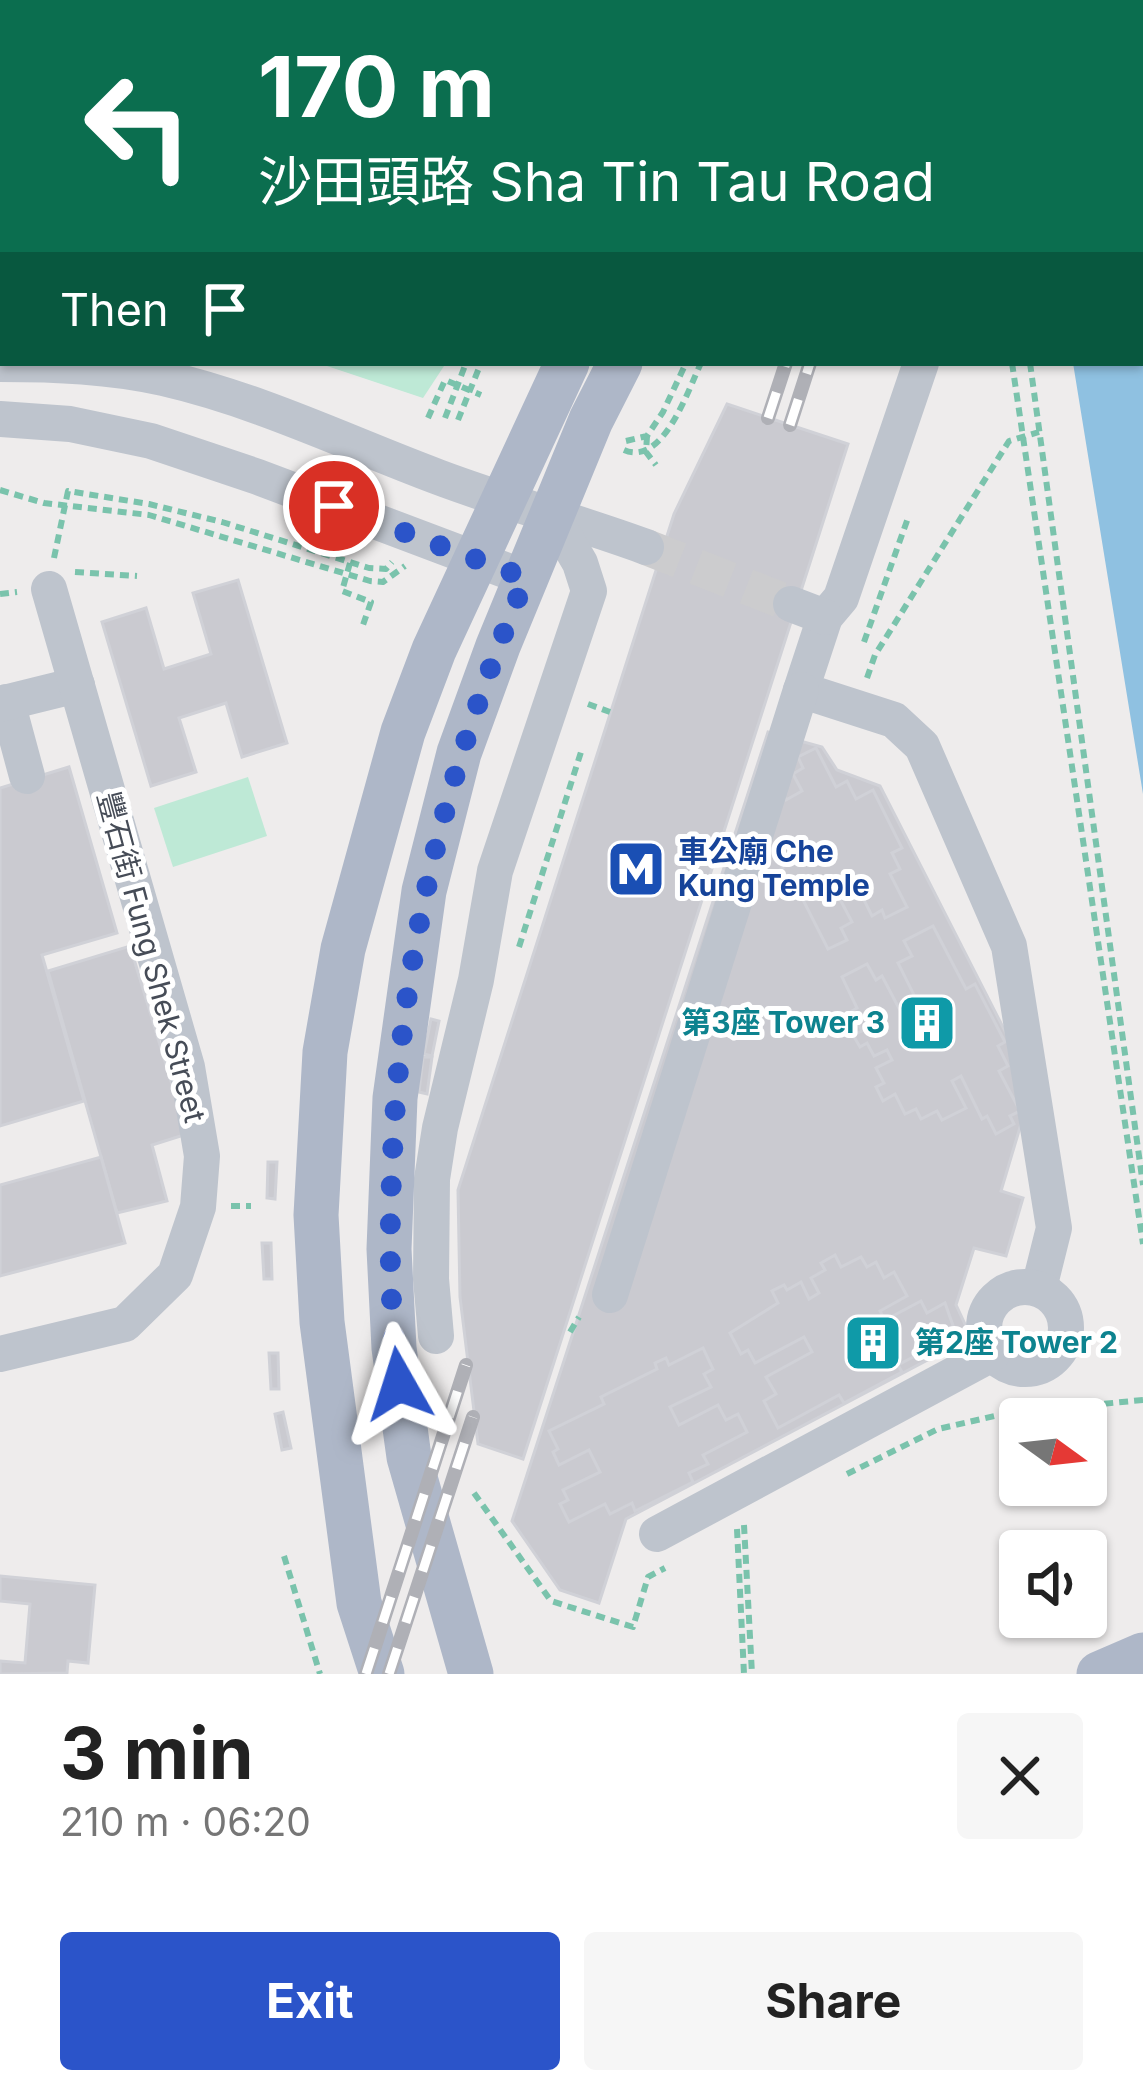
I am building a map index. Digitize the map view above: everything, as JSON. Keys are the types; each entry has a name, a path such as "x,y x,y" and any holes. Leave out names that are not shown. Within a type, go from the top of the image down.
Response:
{"main road":[{"path":"382,1674 359,1603 322,1322 316,1215 325,1052 344,949 397,750 434,650 565,366"},
{"path":"472,1674 409,1457 393,1334 389,1249 428,1180 403,1026 432,854 459,753 526,578 619,366"},
{"path":"1099,1674 1143,1655"}],"street":[{"path":"82,366 160,377 215,392 502,500 646,547"},
{"path":"610,1295 801,690 808,610 841,598 920,366"},
{"path":"0,419 70,424 151,441 526,578"},
{"path":"436,1336 428,1180 476,980 495,871 589,591 580,563 552,515"},
{"name":"豐石街 Fung Shek Street","path":"0,1354 125,1324 175,1275 198,1207 202,1156 187,1067 50,580"},
{"path":"27,776 3,703 77,685"},
{"path":"801,690 894,720 922,746 1010,946 1054,1228 1039,1288"},
{"path":"1020,1286 1039,1288 1053,1296 1064,1314 1066,1334 1059,1352 1043,1365 1009,1366 992,1354 978,1295 1020,1286"},
{"path":"657,1534 992,1354"}],"path":[{"path":"445,418 465,366"},
{"path":"458,420 480,366"},
{"path":"656,465 646,452 647,436 685,366"},
{"path":"647,436 625,446 634,454 646,452 664,436 699,366"},
{"path":"1012,366 1143,1244"},
{"path":"1030,366 1143,1185"},
{"path":"428,418 445,380 481,395"},
{"path":"474,380 484,385"},
{"path":"861,710 875,655 1009,441 1040,432"},
{"path":"0,490 66,505 149,514 346,575 383,582 405,566"},
{"path":"50,580 68,491 222,522 378,570 386,569 394,559"},
{"path":"350,562 342,591 371,602 363,625"},
{"path":"516,956 581,752"},
{"path":"569,1332 579,1317"},
{"path":"938,1429 1008,1413 1143,1400"},
{"path":"740,1527 748,1674"},
{"path":"284,1556 320,1674"}],"green space":[{"path":"327,366 444,366 423,398"},
{"path":"248,777 267,836 173,867 154,808"}],"water":[{"path":"1073,366 1143,366 1143,794"}],"building":[{"name":"車公廟 Che Kung Temple","path":"727,404 848,444 523,1459 478,1444 460,1297 458,1190 674,514"},
{"path":"238,580 287,743 242,757 226,703 179,718 196,772 151,786 102,622 146,608 164,669 211,654 193,593"},
{"path":"768,732 822,747 837,770 880,786 1009,1039 1024,1114 1001,1191 1023,1198 1006,1256 974,1248 956,1305 971,1337 626,1519 599,1603 560,1590 512,1521"},
{"path":"816,748 836,787 847,781 856,799 873,790 902,848 892,853 900,869 890,874 907,907 885,918 882,910 872,916 853,878 834,888 852,922 841,928 847,940 828,949 797,888 781,896 770,875 783,868 752,807 776,779 786,800 802,791 793,774 803,768 798,757"},
{"path":"69,767 117,933 42,955 84,1101 0,1126 0,788"},
{"name":"第3座 Tower 3","path":"933,926 966,989 975,984 1005,1042 998,1046 1008,1066 999,1071 1020,1111 1010,1116 1014,1124 996,1134 987,1116 982,1119 961,1076 952,1081 966,1108 942,1120 937,1111 921,1119 916,1109 905,1114 895,1094 883,1101 876,1087 884,1083 876,1068 892,1060 887,1050 874,1056 867,1043 860,1047 853,1035 862,1031 842,977 867,964 876,980 882,976 903,1016 920,1007 898,963 912,956 904,941"},
{"path":"130,946 187,1134 152,1145 167,1201 117,1213 48,971"},
{"path":"431,1019 439,1021 432,1056 424,1054"},
{"path":"423,1057 432,1057 427,1094 419,1092"},
{"path":"101,1157 125,1243 0,1276 0,1185"},
{"path":"268,1162 277,1162 275,1199 267,1198"},
{"path":"262,1243 271,1243 272,1279 264,1279"},
{"name":"第2座 Tower 2","path":"835,1255 841,1267 861,1257 867,1267 876,1262 884,1278 894,1272 907,1296 880,1311 885,1320 921,1301 927,1313 945,1303 956,1334 898,1365 902,1372 844,1403 839,1395 778,1428 764,1401 776,1394 766,1377 812,1352 804,1337 755,1363 748,1350 741,1354 730,1333 778,1303 772,1291 784,1285 787,1290 801,1282 809,1299 819,1293 811,1278 825,1270 821,1263"},
{"path":"703,1348 713,1369 704,1374 711,1387 670,1407 679,1425 718,1405 726,1420 738,1414 747,1432 703,1455 708,1464 689,1473 693,1482 635,1511 632,1503 610,1514 605,1504 569,1522 560,1504 568,1500 563,1490 600,1472 589,1450 559,1465 549,1431 604,1404 601,1397 657,1369 655,1363 666,1358 669,1365"},
{"path":"269,1353 278,1353 279,1389 271,1389"},
{"path":"283,1412 291,1448 282,1450 275,1414"},
{"path":"0,1576 95,1585 88,1663 68,1661 67,1673 0,1674 0,1661 25,1663 30,1604 0,1601"}],"tunnel":[{"path":"646,547 791,604"}],"railway":[{"path":"768,418 785,366"},
{"path":"790,425 809,366"},
{"path":"366,1674 466,1365"},
{"path":"389,1674 473,1417"}],"place":[{"name":"車公廟 Che Kung Temple","path":"636,869"},
{"name":"第3座 Tower 3","path":"927,1023"},
{"name":"第2座 Tower 2","path":"873,1343"}],"route":[{"path":"334,506 526,578 459,753 436,836 412,957 395,1098 389,1249 399,1384"}]}
